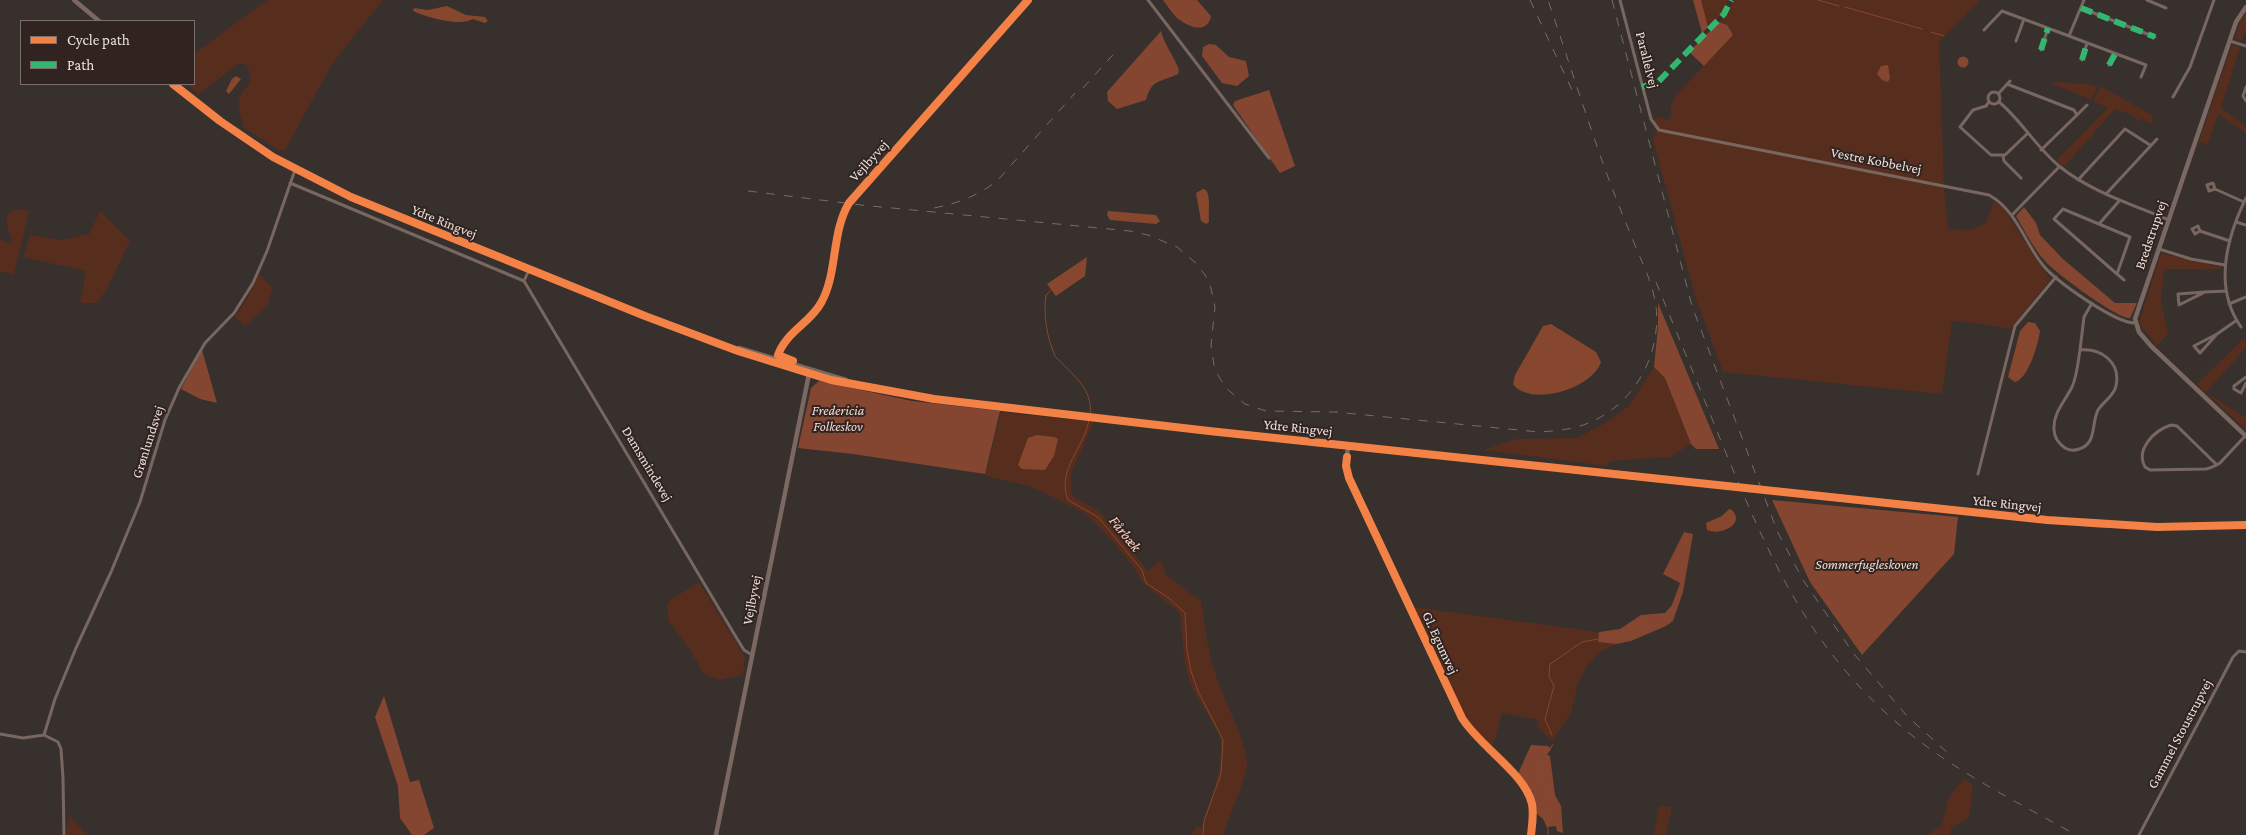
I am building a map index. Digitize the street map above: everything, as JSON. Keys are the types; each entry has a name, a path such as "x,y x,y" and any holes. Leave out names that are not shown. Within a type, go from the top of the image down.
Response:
{"street":[{"path":"74,0 98,20"},
{"name":"Vejlbyvej","path":"776,361 787,339 808,320 822,303 827,288 841,219 852,199 1028,0"},
{"path":"1148,0 1269,158"},
{"name":"Parallelvej","path":"1620,0 1654,126"},
{"path":"2070,36 2084,0"},
{"path":"2146,0 2166,8"},
{"path":"2173,97 2190,67 2214,0"},
{"name":"Bredstrupvej","path":"2135,323 2137,311 2229,40 2237,18 2246,7"},
{"path":"2081,8 2155,37"},
{"path":"1984,30 2002,11 2146,66 2141,77"},
{"path":"2016,41 2024,19"},
{"path":"2041,50 2048,28"},
{"path":"2229,40 2246,46"},
{"path":"2082,60 2087,43"},
{"path":"2109,65 2115,54"},
{"path":"1999,93 2009,83 2074,110 2078,114"},
{"name":"Ydre Ringvej","path":"174,85 234,131 295,170 376,208 529,270 725,345 809,372 860,385 948,400 1348,446 1735,487"},
{"path":"2246,87 2243,96 2246,102"},
{"path":"1990,102 1988,98 1990,93 1994,91 1999,93"},
{"path":"1999,93 2001,98 1999,102"},
{"path":"1990,102 1993,104 1999,102"},
{"path":"1990,102 1986,106 1972,110 1960,127 1991,155 2002,156 2027,134"},
{"path":"1999,102 2059,167 2078,180 2106,194 2169,220"},
{"path":"2042,150 2087,105"},
{"name":"Vestre Kobbelvej","path":"1654,126 1661,131 1675,135 1977,191 1997,200 2012,216 2041,264 2056,277 2092,303 2122,320 2135,323"},
{"path":"2078,180 2125,129 2150,145"},
{"path":"2106,194 2156,138"},
{"path":"2002,156 2004,161 2021,178"},
{"path":"2012,216 2059,167"},
{"name":"Grønlundsvej","path":"44,735 55,699 140,502 164,420 179,388 205,343 234,313 254,283 295,170"},
{"path":"290,183 524,281 529,270"},
{"path":"2215,189 2245,200 2230,241 2225,265 2226,291 2229,304 2242,327"},
{"path":"2099,224 2120,200"},
{"path":"2117,274 2130,236 2063,209 2054,219 2117,274 2124,280"},
{"path":"2236,222 2246,226"},
{"path":"2200,231 2230,241"},
{"path":"2158,249 2191,259 2225,265"},
{"path":"1978,474 2012,333 2020,319 2056,277"},
{"name":"Damsmindevej","path":"524,281 736,637 744,650 752,655"},
{"path":"2205,292 2180,305 2178,294 2205,292 2226,291"},
{"path":"2229,304 2246,297 2246,292"},
{"path":"2080,350 2089,349 2102,353 2111,360 2117,372 2116,387 2099,410 2091,441 2084,448 2068,450 2060,445 2055,437 2054,429 2058,410 2076,378 2084,317 2092,303"},
{"path":"2218,334 2200,353 2194,346 2218,334 2237,320"},
{"path":"2135,323 2139,332 2151,346 2246,435 2217,465 2206,470 2150,470 2145,467 2142,458 2151,437 2167,426 2174,425 2217,465"},
{"name":"Vejlbyvej","path":"716,835 809,372"},
{"path":"2246,377 2234,386 2234,389 2241,393 2246,383"},
{"name":"Gl. Egumvej","path":"1348,446 1346,466 1349,478 1462,718 1475,737 1512,772 1528,794 1533,812 1531,835"},
{"name":"Ydre Ringvej","path":"1767,490 2095,524 2170,527 2246,525"},
{"name":"Gammel Stoustrupvej","path":"2139,835 2233,657 2239,651 2246,652"},
{"path":"0,734 23,738 44,735 56,740 61,749 64,835"}],"shaded area":[{"path":"267,0 383,0 332,64 285,150 280,151 243,127 239,105 240,96 250,82 246,64 238,64 199,94 188,85 195,85 195,53"},
{"path":"1701,0 1728,0 1724,12 1708,27"},
{"path":"1733,0 1980,0 1939,42 1944,187 1948,229 1971,230 1986,223 1994,201 2003,208 2050,280 2010,329 1952,321 1942,394 1723,372 1696,299 1653,140 1658,126 1655,119 1662,117 1666,121 1671,117 1671,105 1676,95 1733,35 1724,23 1719,22 1729,12"},
{"path":"447,6 466,15 485,17 488,21 485,23 473,19 452,22 413,11 414,8 428,10"},
{"path":"2246,13 2246,30 2242,40 2235,39 2240,21"},
{"path":"2232,45 2240,47 2221,108 2246,126 2246,133 2218,114 2207,146 2199,141"},
{"path":"1963,56 1969,62 1963,68 1957,62"},
{"path":"236,76 241,79 229,94 226,91 232,79"},
{"path":"2053,82 2088,84 2098,87 2091,100 2053,84"},
{"path":"2101,86 2152,115 2153,122 2150,124 2142,118 2139,122 2132,115 2115,109 2064,167 2057,160 2108,108 2093,101"},
{"path":"1203,189 1208,193 1209,200 1209,222 1206,224 1201,221 1196,193"},
{"path":"15,209 29,211 14,275 0,271 0,238 5,242 13,243 7,219 10,211"},
{"path":"100,211 130,241 107,289 97,303 80,303 86,271 23,257 30,235 62,240 89,234"},
{"path":"1108,211 1156,215 1160,221 1156,224 1110,220 1107,215"},
{"path":"2161,253 2220,267 2221,269 2164,269 2161,301 2168,334 2157,346 2140,325 2140,320"},
{"path":"1087,257 1085,276 1056,296 1047,284"},
{"path":"259,274 272,288 268,304 245,326 235,316 247,299"},
{"path":"2028,322 2035,323 2040,331 2039,337 2029,368 2015,382 2008,377 2020,331"},
{"path":"1551,324 1596,352 1601,362 1596,371 1586,380 1561,392 1533,394 1522,391 1513,384 1515,375 1543,326"},
{"path":"2245,337 2246,348 2206,392 2246,418 2246,430 2197,384"},
{"path":"1654,367 1665,378 1691,444 1670,457 1610,461 1607,466 1484,450 1516,439 1577,438 1605,423 1629,406"},
{"path":"1001,412 1094,422 1071,473 1071,495 1099,511 1148,571 1161,560 1166,575 1201,601 1212,663 1242,740 1247,762 1244,777 1224,835 1191,835 1196,827 1202,827 1212,796 1220,764 1221,742 1217,730 1194,691 1188,676 1184,659 1180,613 1142,582 1136,570 1111,539 1085,513 1030,486 985,476"},
{"path":"1037,435 1058,439 1054,456 1045,470 1022,469 1018,465 1028,438"},
{"path":"1729,509 1735,515 1736,520 1733,525 1718,532 1707,530 1706,523 1722,516"},
{"path":"699,582 745,657 743,675 720,680 704,674 690,650 668,620 667,605 670,600"},
{"path":"1412,607 1599,632 1598,642 1616,644 1599,653 1585,669 1578,683 1571,713 1552,741 1537,727 1539,720 1502,713 1492,750 1468,722"},
{"path":"1639,620 1645,621 1633,635 1629,634 1627,630"},
{"path":"1964,779 1973,784 1969,818 1952,827 1950,835 1927,835 1942,825 1949,797"},
{"path":"1659,806 1672,807 1666,835 1654,835"},
{"path":"69,815 87,835 66,835"}],"green space":[{"path":"1163,0 1197,0 1211,16 1209,22 1201,27 1190,26 1176,17"},
{"path":"1693,0 1701,0 1708,27 1702,33"},
{"path":"1719,22 1727,25 1733,35 1704,66 1689,52"},
{"path":"1161,31 1179,70 1178,74 1154,84 1146,100 1117,109 1108,101 1107,92"},
{"path":"1209,44 1216,45 1229,57 1246,61 1249,76 1237,86 1222,83 1202,56 1203,47"},
{"path":"1888,65 1890,78 1888,82 1882,80 1877,74 1881,66"},
{"path":"1269,90 1295,166 1280,173 1233,105 1235,101"},
{"path":"2024,207 2036,223 2040,235 2063,259 2115,303 2137,303 2130,318 2124,317 2101,304 2045,261 2016,216"},
{"path":"1658,303 1719,449 1696,449 1691,444 1665,378 1654,367"},
{"path":"202,350 217,403 200,399 181,389"},
{"name":"Fredericia Folkeskov","path":"819,381 912,401 1000,411 985,474 853,454 798,448 811,388"},
{"name":"Sommerfugleskoven","path":"1772,500 1958,517 1954,554 1862,655 1810,582"},
{"path":"1684,532 1693,534 1683,592 1673,621 1666,626 1631,641 1616,644 1598,642 1599,632 1620,629 1641,615 1665,613 1672,605 1680,583 1663,574"},
{"path":"384,696 410,782 419,780 434,828 424,835 412,835 400,818 398,786 375,717"},
{"path":"1531,745 1548,746 1551,749 1547,755 1550,756 1555,795 1561,806 1563,833 1557,831 1556,826 1547,827 1543,819 1535,812 1529,791 1517,776"}],"waterway":[{"path":"1818,0 1839,6"},
{"path":"1845,7 1922,29"},
{"path":"1931,32 1944,36"},
{"name":"Fårbæk","path":"1052,289 1046,295 1045,302 1045,318 1050,342 1055,356 1085,389 1090,405 1090,415"},
{"name":"Fårbæk","path":"1089,419 1082,440 1068,468 1065,489 1068,500 1098,517 1142,570 1146,583 1169,598 1185,613 1187,650 1191,671 1198,691 1223,740 1221,774 1204,821 1203,835"},
{"path":"1552,735 1545,719 1554,686 1549,676 1550,664 1582,642 1625,634"},
{"path":"1549,751 1553,744"},
{"path":"1543,776 1540,766 1547,757"},
{"path":"1543,778 1547,801 1542,803 1548,819 1548,835"}],"tunnel":[{"path":"1735,487 1767,490"}],"railway":[{"path":"1530,0 1572,90"},
{"path":"748,191 861,205 1130,231 1148,235 1177,247 1197,264 1205,275 1210,284 1215,307 1211,345 1214,365 1227,389 1245,404 1266,411 1335,412 1539,432 1572,428 1591,422 1607,413 1634,388 1644,372 1651,355 1657,318 1651,285 1605,169 1548,0"},
{"path":"1612,0 1692,306 1778,533 1803,580 1854,654 1907,716 1950,755"},
{"path":"1083,88 1119,48"},
{"path":"934,208 968,198 998,180 1075,93"},
{"path":"1656,282 1758,528 1796,602 1844,670 1874,702 1928,748 1969,775 2076,835"}],"marked path":[{"path":"1642,87 1658,82 1724,14 1731,0"},
{"path":"2081,8 2155,37"},
{"path":"2041,50 2048,28"},
{"path":"2082,60 2087,43"},
{"path":"2109,65 2115,54"}],"cycle path":[{"path":"793,361 778,355 787,340 821,303 830,279 839,227 849,203 1028,0"},
{"path":"174,85 220,121 273,157 351,197 645,316 738,351 831,380 934,399 1209,431 2047,520 2157,527 2246,525"},
{"path":"1347,457 1346,466 1349,478 1462,718 1470,729 1512,771 1528,793 1533,808 1531,835"}]}
